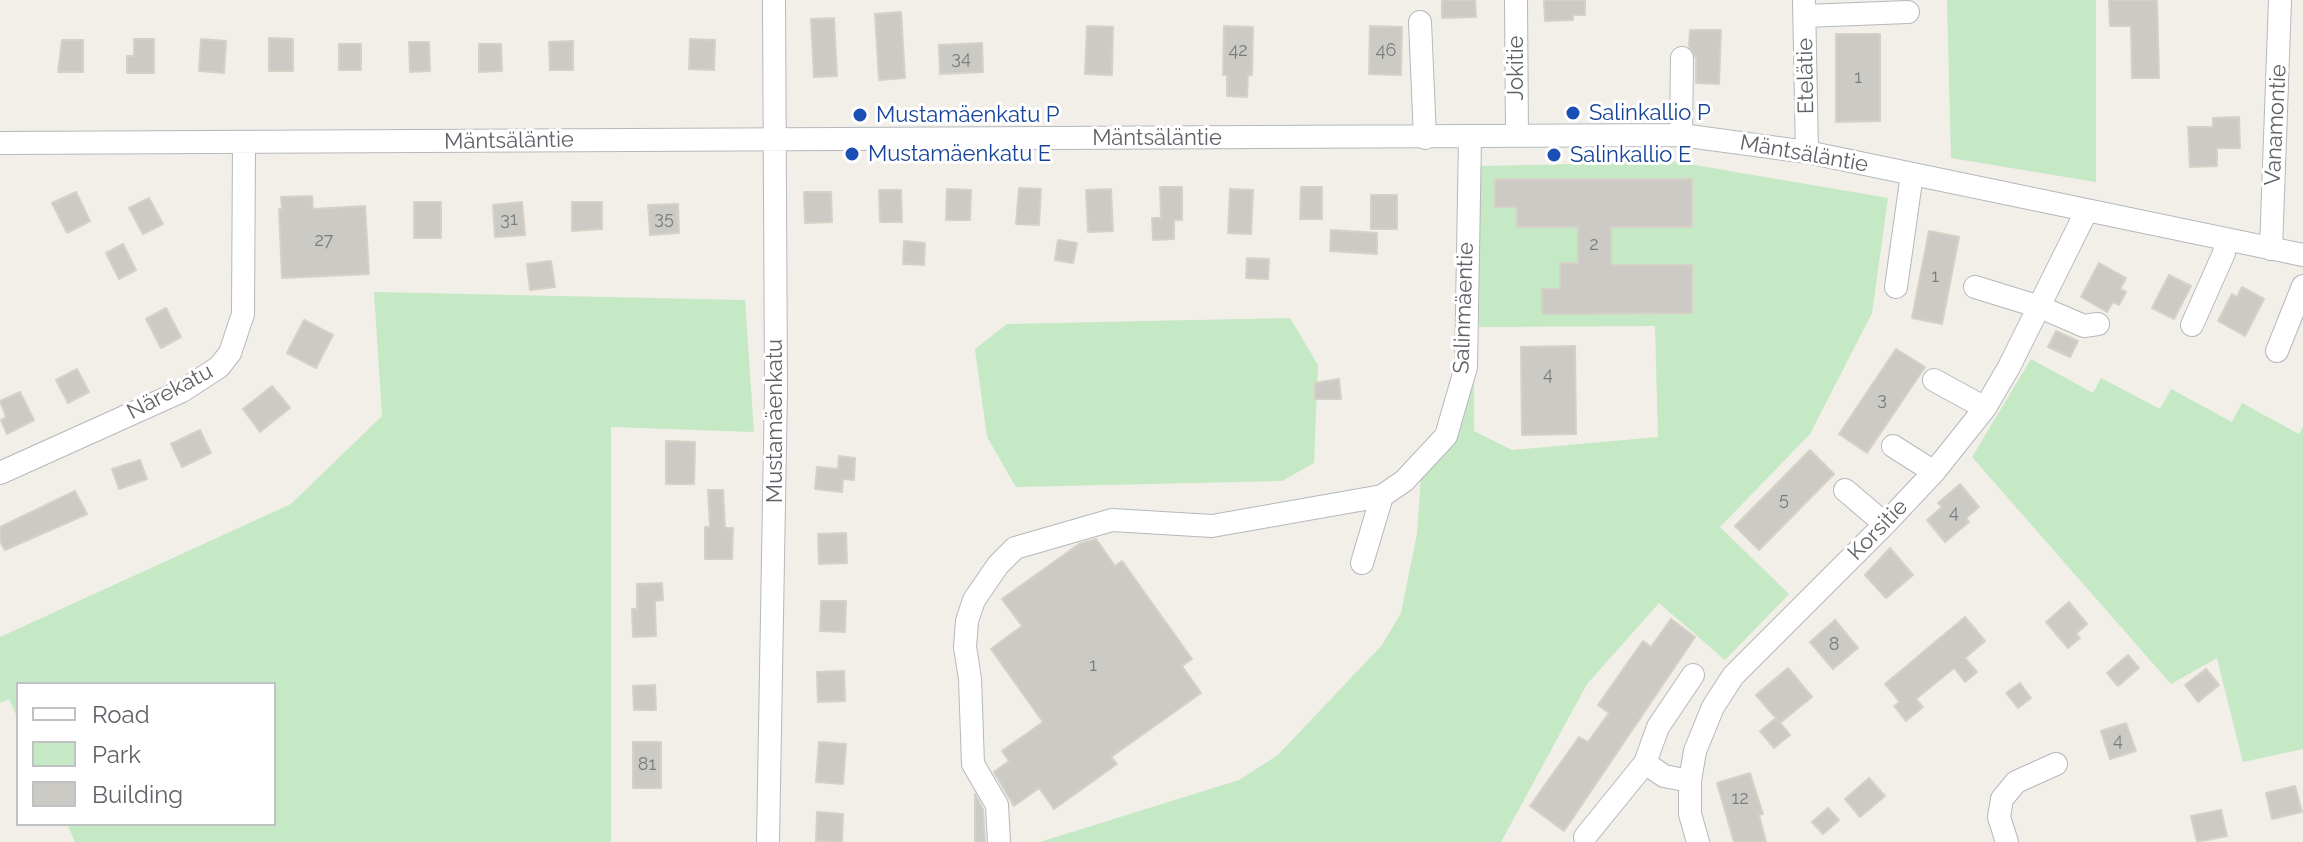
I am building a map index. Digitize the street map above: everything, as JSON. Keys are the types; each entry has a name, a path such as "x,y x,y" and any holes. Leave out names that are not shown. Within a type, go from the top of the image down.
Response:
{"street":[{"name":"Mustamäenkatu","path":"768,842 776,389 774,0"},
{"name":"Jokitie","path":"1516,0 1517,136"},
{"name":"Vanamontie","path":"2271,249 2280,0"},
{"path":"1805,8 1908,12"},
{"name":"Etelätie","path":"1805,8 1807,152"},
{"path":"1420,22 1425,138"},
{"path":"1681,135 1682,58"},
{"name":"Mäntsäläntie","path":"0,143 1681,135 1807,152 2303,255"},
{"name":"Salinmäentie","path":"1382,496 1404,481 1446,436 1466,367 1470,138"},
{"name":"Närekatu","path":"0,473 182,391 219,367 230,353 243,314 244,144"},
{"path":"1896,287 1912,174"},
{"name":"Korsitie","path":"1698,842 1690,814 1690,781 1701,736 1713,707 1733,676 1934,472 1985,408 2040,307 2086,212"},
{"path":"2192,325 2224,253 2226,240"},
{"path":"2277,351 2303,286"},
{"path":"1975,287 2040,307 2084,326 2098,324"},
{"path":"1934,380 1985,408"},
{"path":"1893,446 1934,472"},
{"path":"1845,490 1885,524"},
{"path":"999,842 997,805 973,764 970,679 965,647 967,621 974,600 998,565 1015,548 1112,520 1212,526 1382,496 1362,563"},
{"path":"1585,837 1645,763 1658,727 1693,675"},
{"path":"1645,763 1664,776 1690,781"},
{"path":"2007,842 1999,817 2002,799 2016,782 2056,764"}],"green space":[{"path":"1947,0 2096,0 2096,182 1951,158"},
{"path":"1677,162 1888,198 1872,313 1810,434 1720,527 1789,594 1725,660 1659,603 1587,684 1501,842 1040,842 1239,780 1278,755 1382,645 1401,613 1417,534 1421,477 1474,380 1474,431 1512,450 1658,437 1655,326 1479,327 1480,166"},
{"path":"374,292 745,300 754,432 611,427 611,842 75,842 68,826 276,826 276,682 16,682 16,715 9,699 0,703 0,637 291,504 382,416"},
{"path":"1290,318 1318,365 1314,463 1282,481 1016,487 987,437 975,349 1007,324"},
{"path":"2031,359 2093,393 2101,378 2160,409 2171,389 2232,422 2242,403 2299,434 2303,427 2303,749 2243,762 2217,658 2171,684 1972,457"}],"building":[{"path":"1442,0 1475,0 1476,17 1442,18"},
{"path":"1544,0 1585,0 1585,15 1573,15 1573,20 1545,21"},
{"path":"2109,0 2157,0 2159,78 2132,78 2131,26 2110,26"},
{"path":"901,12 905,78 879,80 875,14"},
{"path":"834,18 837,76 814,77 811,19"},
{"path":"1087,26 1113,27 1112,75 1085,74"},
{"path":"1224,26 1253,27 1252,75 1248,75 1247,97 1227,96 1227,75 1223,75"},
{"path":"1370,26 1402,27 1401,75 1369,74"},
{"path":"1690,30 1721,30 1719,84 1696,83 1696,58 1689,46"},
{"path":"1836,34 1880,34 1880,121 1836,122"},
{"path":"269,38 293,39 293,71 269,71"},
{"path":"134,39 154,39 154,73 127,73 127,56 134,56"},
{"path":"201,39 226,41 224,73 199,71"},
{"path":"690,39 715,40 714,70 689,69"},
{"path":"62,40 83,40 83,72 58,72"},
{"path":"573,41 573,70 550,70 549,42"},
{"path":"409,42 429,42 430,71 410,72"},
{"path":"982,43 983,72 940,74 939,45"},
{"path":"339,44 361,44 361,70 339,70"},
{"path":"479,44 501,44 502,71 479,72"},
{"path":"2239,117 2240,148 2217,148 2217,166 2190,167 2188,127 2213,127 2213,118"},
{"path":"1495,179 1692,179 1692,227 1611,227 1611,265 1692,265 1692,313 1542,314 1542,289 1560,289 1560,263 1578,263 1578,227 1517,227 1517,207 1495,207"},
{"path":"1160,187 1182,187 1182,220 1174,220 1174,239 1153,240 1152,218 1161,218"},
{"path":"1301,187 1322,187 1322,219 1300,219"},
{"path":"1019,188 1041,189 1039,225 1016,224"},
{"path":"947,189 971,190 970,220 946,220"},
{"path":"1111,189 1113,231 1088,232 1086,190"},
{"path":"1230,189 1253,190 1251,234 1228,233"},
{"path":"879,190 901,190 902,222 880,222"},
{"path":"76,192 90,221 67,233 52,203"},
{"path":"804,192 831,192 832,222 805,223"},
{"path":"1371,195 1397,195 1397,229 1371,229"},
{"path":"312,196 313,209 365,206 369,274 282,278 281,197"},
{"path":"149,198 163,224 143,234 129,208"},
{"path":"414,202 441,202 441,238 414,238"},
{"path":"522,202 525,235 495,237 493,205"},
{"path":"572,202 602,202 602,229 572,231"},
{"path":"678,204 679,233 650,235 648,205"},
{"path":"1331,230 1377,233 1377,254 1330,251"},
{"path":"1929,231 1959,237 1942,324 1912,318"},
{"path":"1058,240 1077,243 1073,263 1055,260"},
{"path":"904,241 925,243 924,265 903,264"},
{"path":"123,244 136,270 119,279 106,253"},
{"path":"1247,258 1269,259 1268,279 1246,278"},
{"path":"551,261 555,287 530,290 527,264"},
{"path":"2099,263 2126,278 2120,289 2126,292 2119,305 2113,302 2107,312 2081,297"},
{"path":"2169,275 2191,286 2174,319 2152,308"},
{"path":"2242,287 2264,299 2245,336 2218,321 2232,294 2237,297"},
{"path":"166,308 181,337 161,348 146,319"},
{"path":"304,320 333,335 316,368 287,353"},
{"path":"2056,331 2078,341 2070,357 2048,347"},
{"path":"1575,346 1576,434 1522,435 1521,347"},
{"path":"1896,349 1925,367 1867,453 1839,434"},
{"path":"77,369 89,392 68,403 56,380"},
{"path":"1339,379 1341,399 1315,399 1315,383"},
{"path":"272,386 290,408 260,432 243,409"},
{"path":"20,392 34,420 7,434 1,420 6,417 0,401"},
{"path":"200,430 211,453 182,467 171,444"},
{"path":"666,441 695,442 694,484 666,484"},
{"path":"1810,450 1834,474 1759,550 1735,526"},
{"path":"839,456 855,458 854,480 843,479 842,492 815,489 817,467 838,469"},
{"path":"140,460 147,479 119,489 112,469"},
{"path":"1960,484 1979,507 1966,518 1969,522 1945,542 1927,520 1942,507 1938,503"},
{"path":"708,490 723,490 725,528 733,528 732,559 705,559 705,527 710,527"},
{"path":"75,491 87,514 5,550 0,541 0,527"},
{"path":"846,533 847,563 819,564 818,534"},
{"path":"1096,539 1115,566 1122,561 1192,659 1182,666 1201,693 1111,757 1117,764 1054,809 1039,788 1014,806 994,772 1009,761 1002,751 1043,722 991,649 1022,626 1002,599 1079,544"},
{"path":"1890,548 1913,575 1886,598 1865,575"},
{"path":"662,583 663,600 655,601 656,636 633,637 632,609 637,609 637,584"},
{"path":"821,601 846,601 845,632 820,631"},
{"path":"2069,602 2087,624 2076,634 2080,638 2068,648 2046,622"},
{"path":"1965,617 1985,641 1965,658 1977,672 1965,682 1954,668 1916,699 1923,707 1906,721 1894,706 1900,702 1885,684"},
{"path":"1671,619 1695,637 1564,831 1530,806 1579,737 1588,742 1609,713 1598,705 1643,641 1651,647"},
{"path":"1835,620 1858,648 1833,669 1810,642"},
{"path":"2128,655 2139,668 2118,686 2107,673"},
{"path":"1788,668 1812,697 1780,723 1756,695"},
{"path":"2206,669 2219,685 2198,702 2185,685"},
{"path":"844,671 845,701 818,702 817,672"},
{"path":"2020,683 2031,698 2018,708 2006,693"},
{"path":"655,685 656,710 634,710 633,686"},
{"path":"1776,718 1790,735 1774,748 1760,731"},
{"path":"2126,723 2136,751 2110,759 2101,731"},
{"path":"633,742 661,742 661,788 633,788"},
{"path":"819,742 846,744 843,784 816,782"},
{"path":"1750,773 1763,814 1759,815 1766,842 1734,842 1717,783"},
{"path":"1869,778 1885,796 1860,817 1845,799"},
{"path":"2295,786 2302,812 2272,819 2266,793"},
{"path":"975,794 983,809 985,842 975,842"},
{"path":"1828,808 1839,820 1823,834 1812,822"},
{"path":"2221,810 2227,836 2197,842 2191,816"},
{"path":"817,812 843,814 842,842 816,841"}],"place":[{"name":"Salinkallio P","path":"1573,113"},
{"name":"Mustamäenkatu P","path":"860,115"},
{"name":"Mustamäenkatu E","path":"852,154"},
{"name":"Salinkallio E","path":"1554,155"}]}
